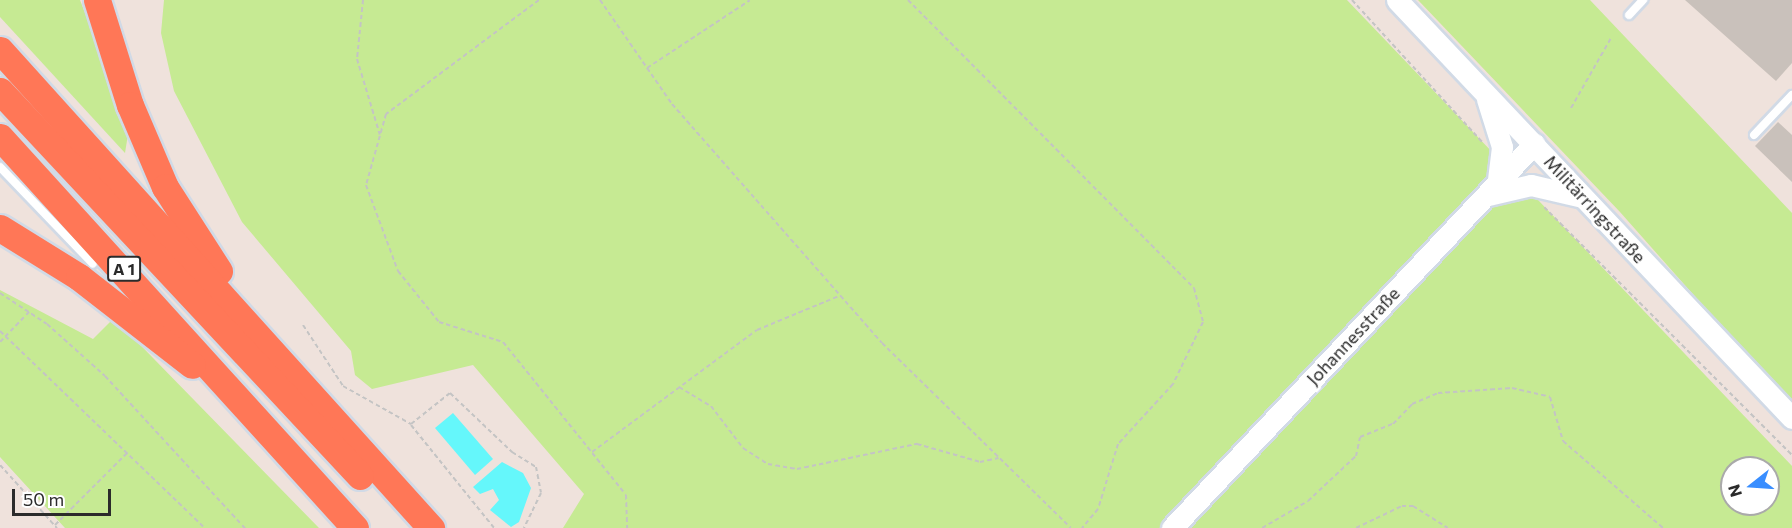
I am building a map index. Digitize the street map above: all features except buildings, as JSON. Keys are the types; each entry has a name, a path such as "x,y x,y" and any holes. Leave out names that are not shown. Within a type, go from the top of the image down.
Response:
{"highway":[{"path":"97,0 130,105 165,187 300,381"},
{"path":"0,50 431,528"},
{"name":"A 1","path":"0,91 410,528"},
{"name":"A 1","path":"0,137 356,528"},
{"path":"0,228 89,284 242,405"}],"main road":[{"name":"Militärringstraße","path":"1397,0 1792,418"},
{"path":"1485,92 1502,147 1491,190 1531,185 1584,198"},
{"name":"Johannesstraße","path":"1172,528 1533,144"}],"lane":[{"path":"1629,15 1643,0"},
{"path":"1754,135 1792,95"},
{"path":"0,167 93,264"}],"path":[{"path":"363,0 357,59 380,136"},
{"path":"538,0 386,114 366,185 398,271 438,322 502,342 626,495 627,528"},
{"path":"600,0 672,104 840,295 1071,528"},
{"path":"647,68 750,0"},
{"path":"908,0 1194,288 1203,322 1173,384 1118,444 1098,509 1083,528"},
{"path":"1352,0 1488,148 1502,147"},
{"path":"1571,108 1611,38"},
{"path":"1531,185 1531,194 1792,455"},
{"path":"0,293 29,312 105,376 245,528"},
{"path":"592,452 757,330 840,295"},
{"path":"0,342 29,312"},
{"path":"303,325 343,386 411,424 494,528"},
{"path":"0,331 205,528"},
{"path":"679,387 711,406 743,448 768,464 797,469 917,444 980,462 1000,458"},
{"path":"1262,528 1308,501 1356,456 1360,437 1394,424 1412,404 1438,393 1512,388 1550,397 1563,441 1663,528"},
{"path":"411,424 450,393 512,452 536,467 541,492 525,528"},
{"path":"0,465 56,527 128,452"},
{"path":"1356,528 1402,506 1413,506 1448,528"}],"green space":[{"path":"0,0 80,0 129,128 125,153 0,17"},
{"path":"164,0 1347,0 1792,466 1792,528 563,528 584,494 473,365 372,389 355,375 351,351 242,222 174,91 161,33"},
{"path":"1418,0 1590,0 1792,213 1792,406 1620,212"},
{"path":"0,290 93,339 114,318 319,528 65,528 0,457"}],"water":[{"path":"453,413 493,459 475,475 435,428"},
{"path":"502,462 523,473 531,488 519,522 511,527 490,510 499,500 493,489 480,494 473,487"}]}
